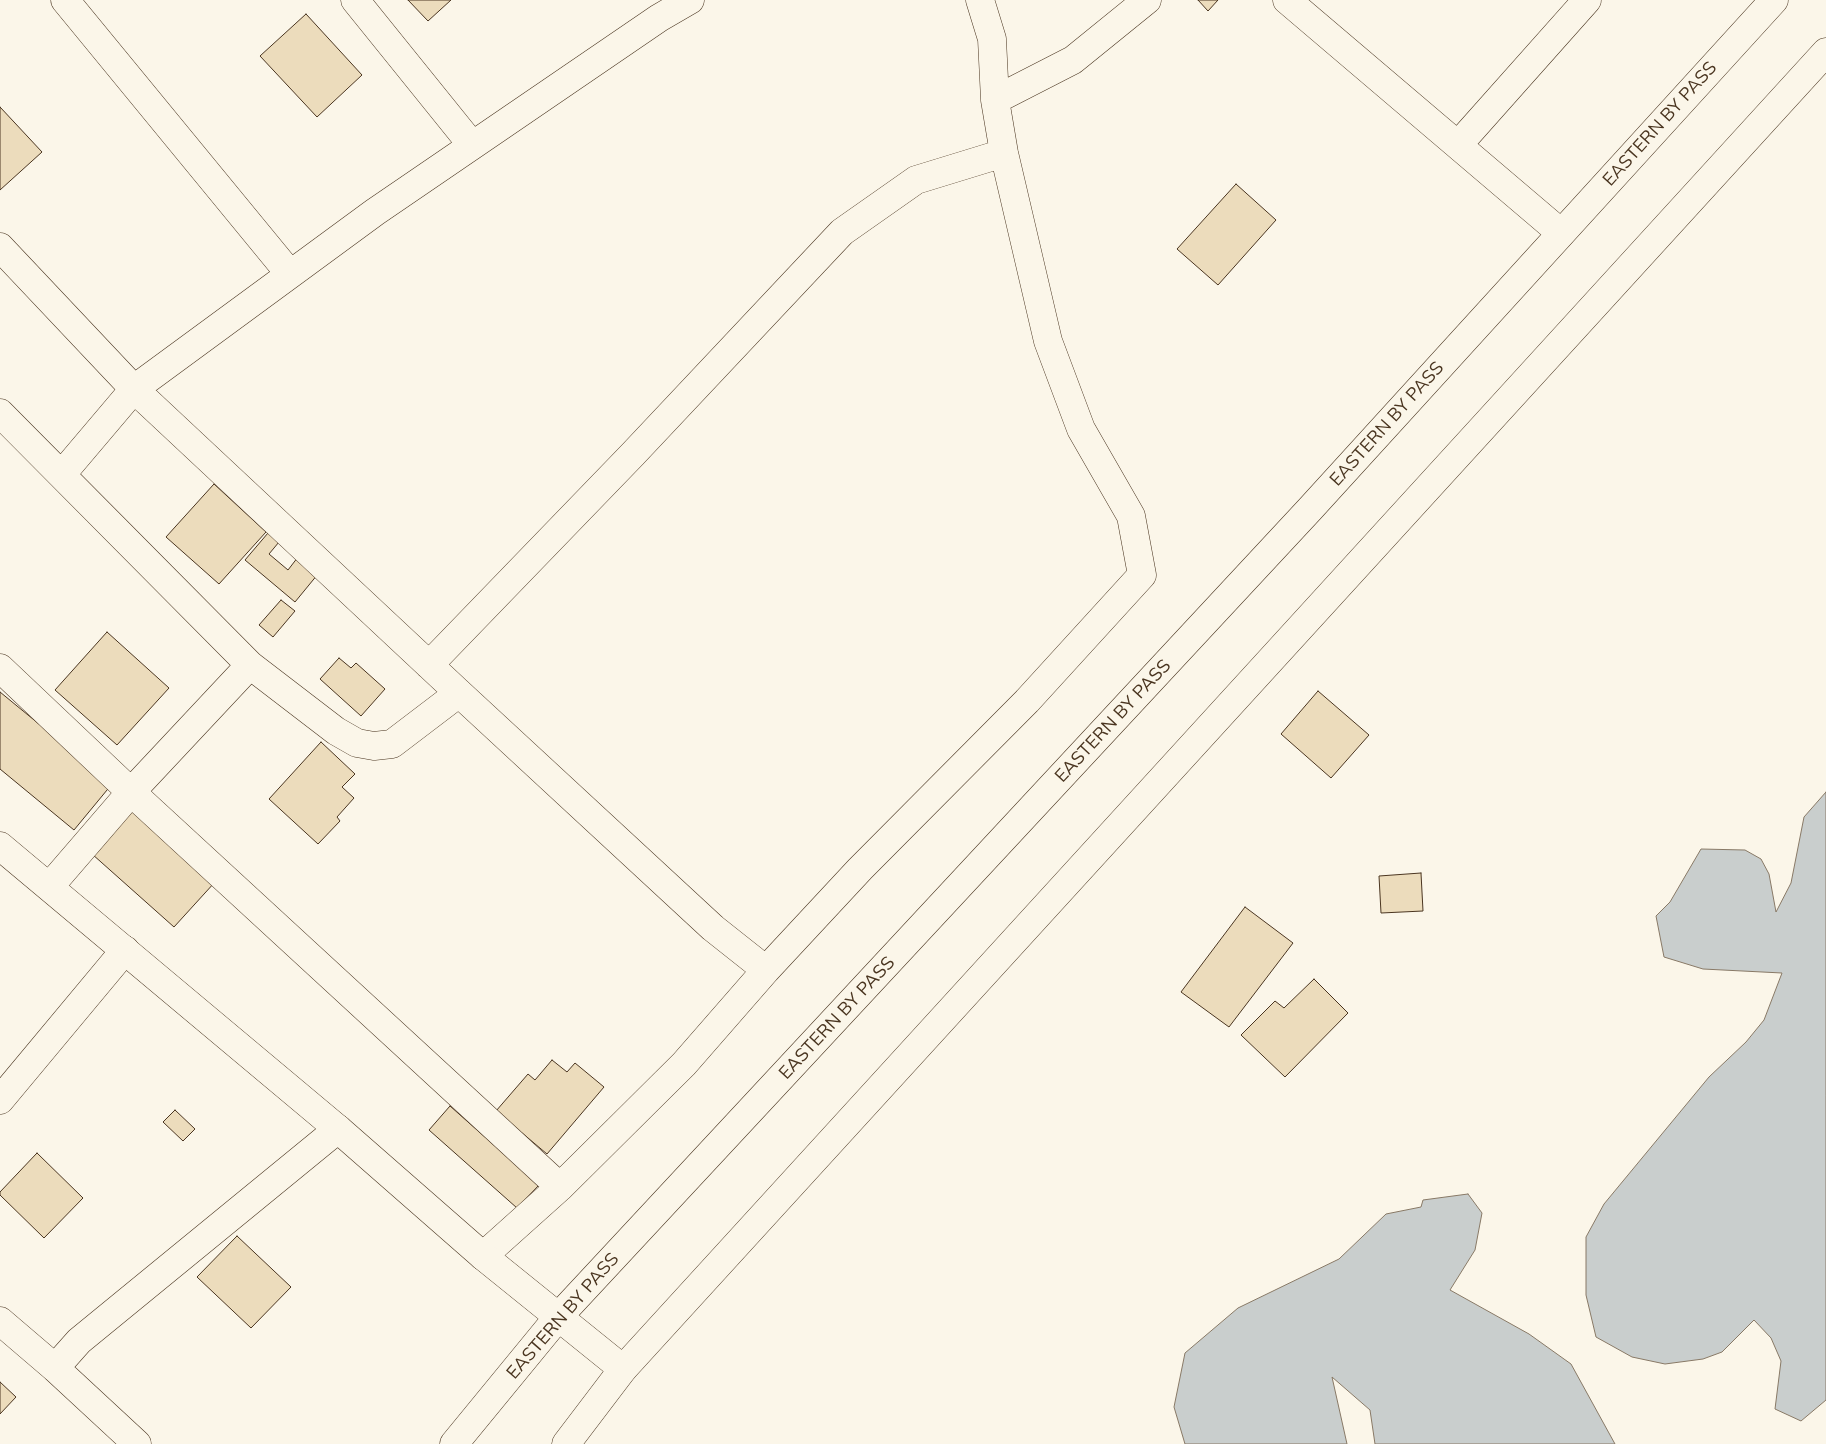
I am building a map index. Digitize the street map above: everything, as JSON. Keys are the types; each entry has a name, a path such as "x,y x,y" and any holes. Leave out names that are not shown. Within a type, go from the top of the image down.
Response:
{"street":[{"path":"65,0 290,274"},
{"path":"355,0 472,145"},
{"path":"62,474 134,389 375,212 659,18 690,0"},
{"path":"483,1256 560,1187 684,1064 766,970 860,869 1026,701 1142,575 1131,516 1081,429 1048,341 1004,154 995,100 992,39 980,0"},
{"path":"995,100 1073,60 1147,0"},
{"path":"1288,0 1560,233"},
{"path":"1458,145 1587,0"},
{"name":"EASTERN BY PASS","path":"454,1444 559,1316 1310,510 1774,0"},
{"path":"566,1444 623,1370 1826,52"},
{"path":"429,665 633,454 842,232 916,180 1004,154"},
{"path":"0,247 134,389 459,694 713,928 766,970"},
{"path":"0,413 250,665 336,732 357,743 374,746 392,744 459,694"},
{"path":"50,886 131,792 250,665"},
{"path":"0,668 131,792 560,1187"},
{"path":"0,846 338,1129 483,1256 623,1370"},
{"path":"0,1100 126,950"},
{"path":"55,1368 79,1341 338,1129"},
{"path":"0,1321 55,1368 137,1444"}],"shaded area":[{"path":"1826,792 1826,1400 1801,1421 1775,1409 1781,1361 1771,1338 1754,1320 1722,1352 1703,1359 1665,1364 1632,1357 1596,1337 1586,1295 1586,1237 1604,1204 1709,1077 1746,1042 1764,1020 1782,973 1703,969 1664,957 1656,916 1670,902 1701,849 1745,850 1761,859 1769,874 1776,912 1791,883 1804,817"},
{"path":"1468,1194 1482,1213 1475,1250 1450,1290 1529,1334 1571,1364 1615,1444 1375,1444 1370,1410 1332,1377 1347,1444 1185,1444 1174,1407 1185,1353 1238,1308 1339,1259 1386,1214 1421,1207 1423,1200"}],"building":[{"path":"408,0 451,0 428,21"},
{"path":"1198,0 1218,0 1208,11"},
{"path":"306,14 362,75 317,117 260,56"},
{"path":"0,107 42,152 0,190"},
{"path":"1236,184 1276,220 1218,285 1177,249"},
{"path":"214,484 266,532 219,584 166,537"},
{"path":"268,533 279,542 269,554 288,570 298,557 318,574 295,602 245,560"},
{"path":"281,600 295,611 273,637 259,625"},
{"path":"107,632 169,688 117,745 55,690"},
{"path":"339,658 351,668 356,663 385,689 361,716 320,679"},
{"path":"1318,691 1369,735 1331,778 1281,734"},
{"path":"0,692 112,784 74,830 0,769"},
{"path":"321,742 355,774 342,787 354,798 337,817 340,821 318,844 269,799"},
{"path":"133,809 215,882 174,927 92,854"},
{"path":"1421,873 1423,911 1381,913 1379,876"},
{"path":"1245,907 1293,943 1229,1027 1181,992"},
{"path":"1314,979 1348,1013 1285,1077 1241,1035 1275,1001 1284,1008"},
{"path":"552,1060 567,1072 575,1063 604,1087 547,1154 496,1111 528,1074 535,1080"},
{"path":"450,1106 539,1185 517,1208 429,1130"},
{"path":"175,1110 195,1129 183,1141 163,1122"},
{"path":"37,1153 83,1198 44,1238 0,1195 0,1192"},
{"path":"237,1236 291,1287 251,1328 197,1277"},
{"path":"0,1382 16,1397 0,1414"}]}
